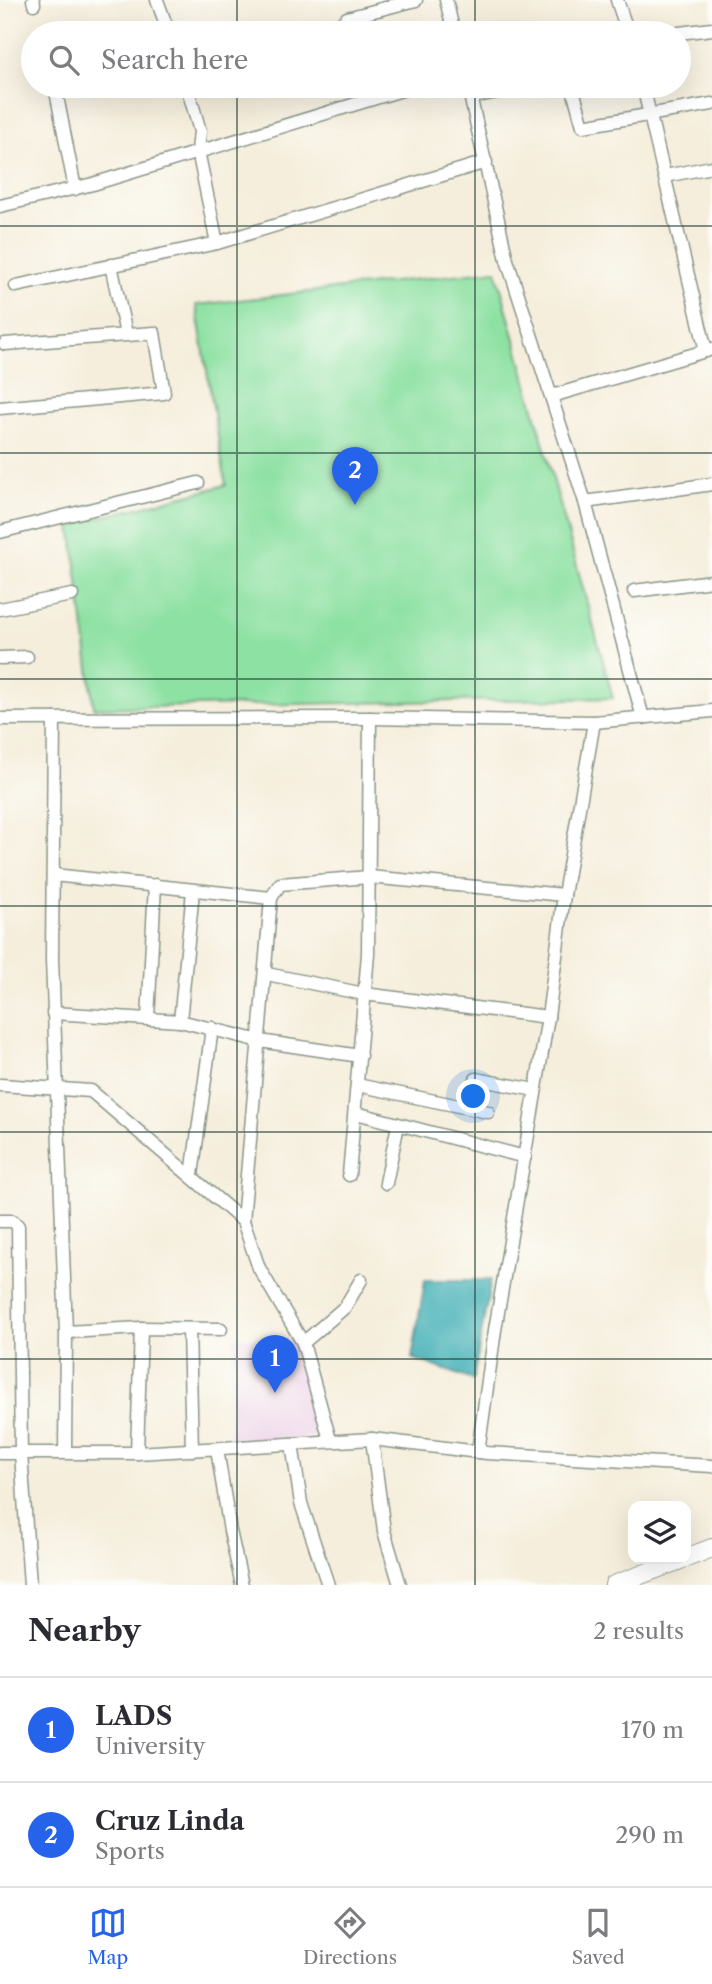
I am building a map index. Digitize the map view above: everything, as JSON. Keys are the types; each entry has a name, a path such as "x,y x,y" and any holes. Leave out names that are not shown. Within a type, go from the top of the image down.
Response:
{"street":[{"path":"157,0 165,21"},
{"path":"343,21 416,0"},
{"path":"446,0 451,21"},
{"path":"617,0 624,21"},
{"path":"691,32 712,29"},
{"path":"57,98 75,189"},
{"path":"190,98 200,131 198,151 217,243"},
{"path":"0,206 75,189 375,98"},
{"path":"471,98 507,260 585,502 643,718"},
{"path":"575,98 583,126 712,104"},
{"path":"552,396 709,350 646,98"},
{"path":"16,286 217,243 486,162"},
{"path":"665,176 712,167"},
{"path":"111,265 127,334"},
{"path":"0,408 163,395 154,333 5,344"},
{"path":"0,532 198,483"},
{"path":"585,502 712,484"},
{"path":"634,591 712,581"},
{"path":"0,609 72,596"},
{"path":"0,658 27,657"},
{"path":"0,719 370,718 594,722 712,711"},
{"path":"349,1175 368,954 370,718"},
{"path":"54,719 53,1013 66,1332 65,1451"},
{"path":"478,1452 495,1330 548,1017 564,895 594,722"},
{"path":"53,875 271,898"},
{"path":"243,1221 267,974 271,898 280,884 369,877 564,895"},
{"path":"148,1019 155,885"},
{"path":"180,1021 193,891"},
{"path":"267,974 364,994 548,1017"},
{"path":"53,1013 180,1021 260,1041 360,1056"},
{"path":"192,1175 212,1028"},
{"path":"476,1079 535,1090"},
{"path":"0,1085 82,1088 99,1096 243,1221 268,1285 293,1321 303,1343 330,1440"},
{"path":"358,1085 488,1112"},
{"path":"356,1113 525,1157"},
{"path":"386,1182 398,1125"},
{"path":"0,1221 13,1221 18,1226 21,1453 30,1585"},
{"path":"303,1343 345,1307 361,1280"},
{"path":"66,1332 141,1328 221,1329"},
{"path":"137,1453 141,1328"},
{"path":"189,1329 191,1450"},
{"path":"372,1439 384,1531 400,1585"},
{"path":"0,1453 137,1453 372,1439 478,1452 712,1466"},
{"path":"292,1444 301,1503 328,1585"},
{"path":"217,1449 229,1531 242,1585"},
{"path":"691,1556 712,1548"},
{"path":"614,1585 669,1564"}],"shaded area":[{"path":"234,1337 302,1341 318,1437 230,1442"}],"green space":[{"path":"496,270 613,698 94,708 71,525 226,485 196,305"}],"water":[{"path":"425,1280 491,1280 473,1380 412,1358"}],"place":[{"name":"Cruz Linda","path":"355,505"},
{"name":"LADS","path":"275,1393"}]}
